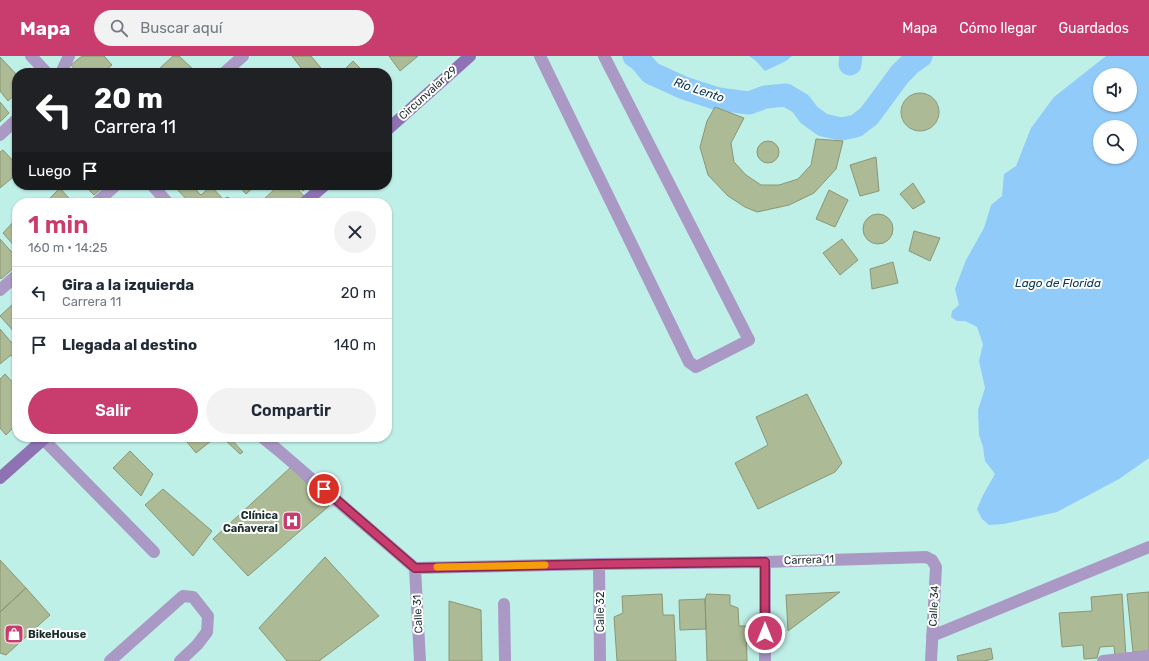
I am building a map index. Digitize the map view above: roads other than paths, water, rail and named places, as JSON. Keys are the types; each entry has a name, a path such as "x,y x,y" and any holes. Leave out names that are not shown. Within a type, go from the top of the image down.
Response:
{"street":[{"path":"31,56 42,68"},
{"path":"63,68 69,56"},
{"path":"230,68 243,56"},
{"name":"Circunvalar 29","path":"392,126 470,56"},
{"path":"540,56 688,362 696,367 749,340 604,56"},
{"path":"0,135 12,124"},
{"path":"102,198 110,190"},
{"path":"156,190 164,198"},
{"path":"310,198 319,190"},
{"path":"0,290 12,279"},
{"path":"0,478 40,442"},
{"path":"49,442 154,552"},
{"path":"268,442 415,568"},
{"path":"932,636 1149,547"},
{"name":"Carrera 11","path":"415,568 765,562 926,557"},
{"name":"Calle 34","path":"926,557 932,560 936,567 931,661"},
{"path":"765,562 765,661"},
{"name":"Calle 32","path":"600,564 600,661"},
{"name":"Calle 31","path":"415,568 420,661"},
{"path":"110,661 183,596 193,597 208,616 207,632 197,645 180,661"},
{"path":"504,604 505,661"},
{"path":"1103,661 1149,656"}],"water":[{"path":"749,56 792,56 786,61 765,71"},
{"name":"Lago de Florida","path":"1106,56 1149,56 1149,458 1119,479 1057,512 1004,524 989,525 982,519 977,509 995,474 985,461 979,435 978,410 985,388 979,361 983,344 977,327 965,321 957,321 951,317 952,311 959,305 955,289 966,260 984,228 991,205 1002,196 1004,174 1016,166 1031,128 1054,97"}],"waterway":[{"name":"Río Lento","path":"634,56 640,60 651,73 684,88 718,99 749,103 765,97 786,95 801,104 809,115 823,125 841,129 856,126 869,116 900,74 921,56"},
{"path":"850,64 851,56"}],"place":[{"name":"Clínica Cañaveral","path":"292,521"},
{"name":"BikeHouse","path":"14,634"}]}
